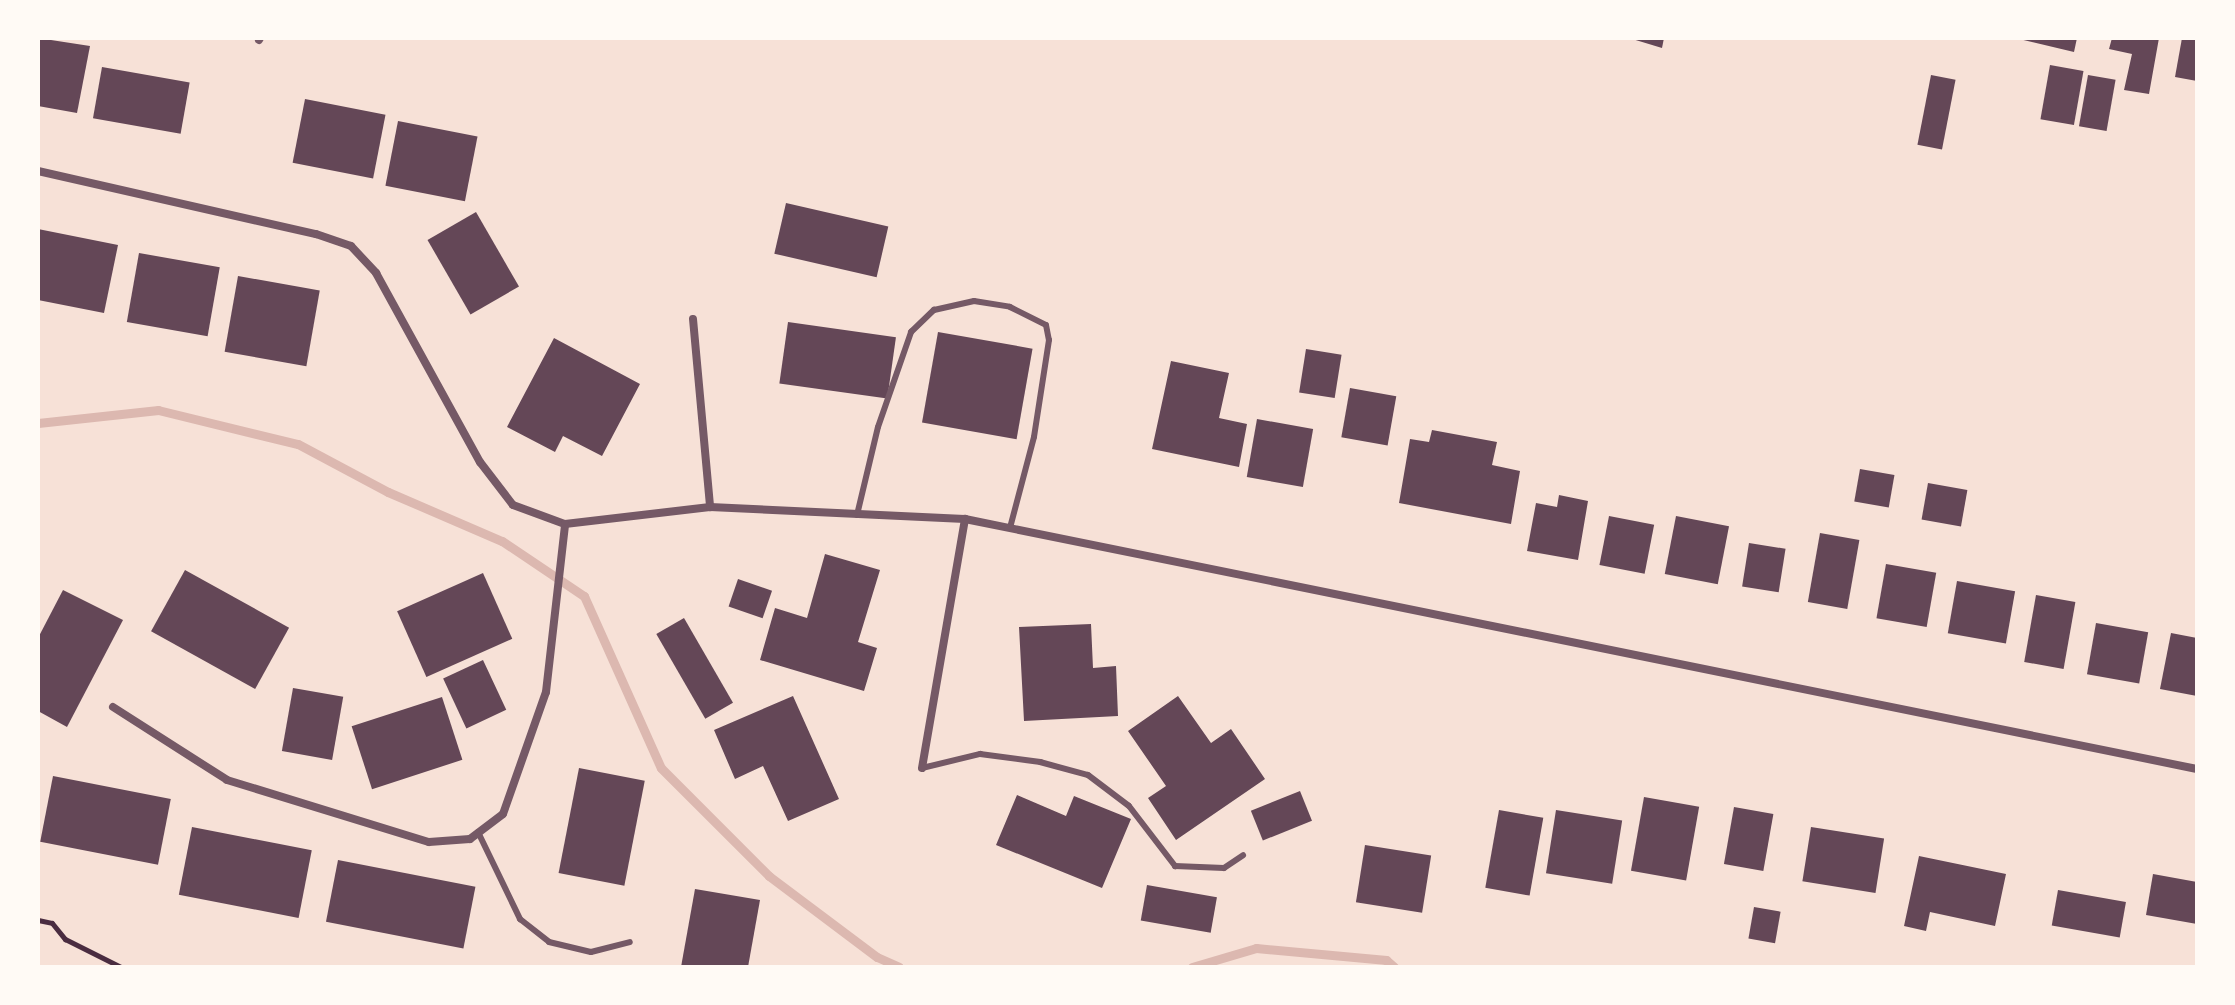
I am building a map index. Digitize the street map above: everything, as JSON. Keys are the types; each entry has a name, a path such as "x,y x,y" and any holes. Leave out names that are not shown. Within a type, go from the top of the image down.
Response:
{"street":[{"path":"38,171 316,234 351,246 376,273 480,462 504,494 513,505 565,524 710,507 965,519 2197,769"},
{"path":"693,319 710,507"},
{"path":"922,768 965,519"},
{"path":"113,707 227,780 429,842 470,839 503,814 546,692 565,524"}],"lane":[{"path":"857,515 878,427 911,332 934,310 974,301 1010,307 1046,325 1049,340 1034,437 1010,528"},
{"path":"922,768 980,754 1076,772 1129,806 1175,866 1224,868 1243,855"},
{"path":"478,832 520,919 549,942 591,952 630,942"}],"path":[{"path":"38,920 52,923 65,939 121,967"}],"building":[{"path":"38,38 90,46 77,113 38,106"},
{"path":"1629,38 1664,38 1662,48"},
{"path":"2015,38 2077,38 2074,52"},
{"path":"2112,38 2159,38 2149,94 2124,90 2132,54 2109,49"},
{"path":"2182,38 2197,38 2197,81 2175,77"},
{"path":"2050,65 2083,71 2074,125 2040,119"},
{"path":"102,67 190,82 181,134 93,118"},
{"path":"1931,75 1956,80 1942,149 1917,145"},
{"path":"2088,75 2116,80 2107,131 2079,126"},
{"path":"305,99 385,115 373,178 293,163"},
{"path":"398,121 478,136 465,201 385,186"},
{"path":"786,203 888,227 877,277 774,254"},
{"path":"476,212 519,286 471,314 428,240"},
{"path":"38,229 118,245 104,313 38,300"},
{"path":"139,253 220,267 208,336 127,322"},
{"path":"238,276 320,290 306,366 225,352"},
{"path":"788,322 896,337 887,399 779,383"},
{"path":"938,332 1033,349 1017,439 922,423"},
{"path":"554,338 640,384 602,456 563,436 555,452 507,427"},
{"path":"1306,349 1342,355 1335,398 1299,392"},
{"path":"1171,361 1229,373 1219,418 1247,424 1239,467 1152,449"},
{"path":"1350,388 1396,396 1388,445 1341,437"},
{"path":"1257,419 1313,429 1303,487 1247,477"},
{"path":"1432,430 1497,442 1492,465 1520,471 1511,524 1399,503 1410,439 1429,442"},
{"path":"1860,469 1894,475 1889,508 1854,501"},
{"path":"1928,483 1967,490 1961,526 1922,519"},
{"path":"1559,495 1588,501 1578,560 1527,551 1536,503 1557,507"},
{"path":"1609,516 1654,525 1645,574 1599,565"},
{"path":"1676,516 1729,526 1718,584 1665,574"},
{"path":"1820,533 1859,540 1847,609 1808,602"},
{"path":"1749,543 1786,549 1779,592 1742,586"},
{"path":"825,554 880,570 858,642 877,648 864,691 760,660 775,608 807,618"},
{"path":"1886,564 1936,573 1927,627 1876,618"},
{"path":"185,570 289,628 255,689 151,631"},
{"path":"483,573 512,639 426,677 397,611"},
{"path":"738,579 772,591 763,618 729,606"},
{"path":"1957,581 2015,591 2006,643 1948,633"},
{"path":"63,590 123,620 67,727 38,711 38,638"},
{"path":"2036,595 2075,602 2064,669 2024,662"},
{"path":"684,618 733,703 705,719 656,634"},
{"path":"2096,623 2148,632 2139,683 2087,674"},
{"path":"1091,624 1093,668 1116,666 1118,716 1024,721 1019,627"},
{"path":"2171,633 2197,638 2197,696 2160,689"},
{"path":"483,660 506,710 466,728 443,679"},
{"path":"293,688 343,697 332,760 282,751"},
{"path":"793,696 839,799 788,821 763,766 735,779 714,730"},
{"path":"1178,696 1211,743 1231,729 1265,779 1176,840 1148,798 1166,786 1128,731"},
{"path":"442,697 462,760 372,789 352,726"},
{"path":"579,768 645,781 624,886 559,873"},
{"path":"53,776 171,799 158,865 40,842"},
{"path":"1300,791 1312,821 1263,841 1251,811"},
{"path":"1017,795 1066,816 1074,796 1131,819 1102,888 996,845"},
{"path":"1644,797 1699,807 1686,881 1631,871"},
{"path":"1734,807 1773,814 1763,871 1724,864"},
{"path":"1499,810 1543,818 1530,896 1485,888"},
{"path":"1556,810 1622,820 1612,884 1546,873"},
{"path":"192,827 312,850 299,918 179,895"},
{"path":"1811,827 1884,839 1875,893 1802,881"},
{"path":"1365,845 1431,855 1422,913 1356,902"},
{"path":"1919,856 2006,874 1995,926 1930,912 1926,931 1904,926"},
{"path":"338,860 475,887 463,949 326,922"},
{"path":"2153,874 2197,882 2197,924 2146,915"},
{"path":"1147,885 1217,897 1211,933 1141,920"},
{"path":"695,889 760,900 748,967 681,967"},
{"path":"2058,890 2126,902 2120,937 2052,925"},
{"path":"1754,907 1781,912 1775,943 1748,939"}],"waterway":[{"path":"38,423 158,410 298,444 388,492 502,541 584,596 661,768 769,876 877,957 899,967"},
{"path":"1192,967 1256,948 1386,960 1394,967"}]}
